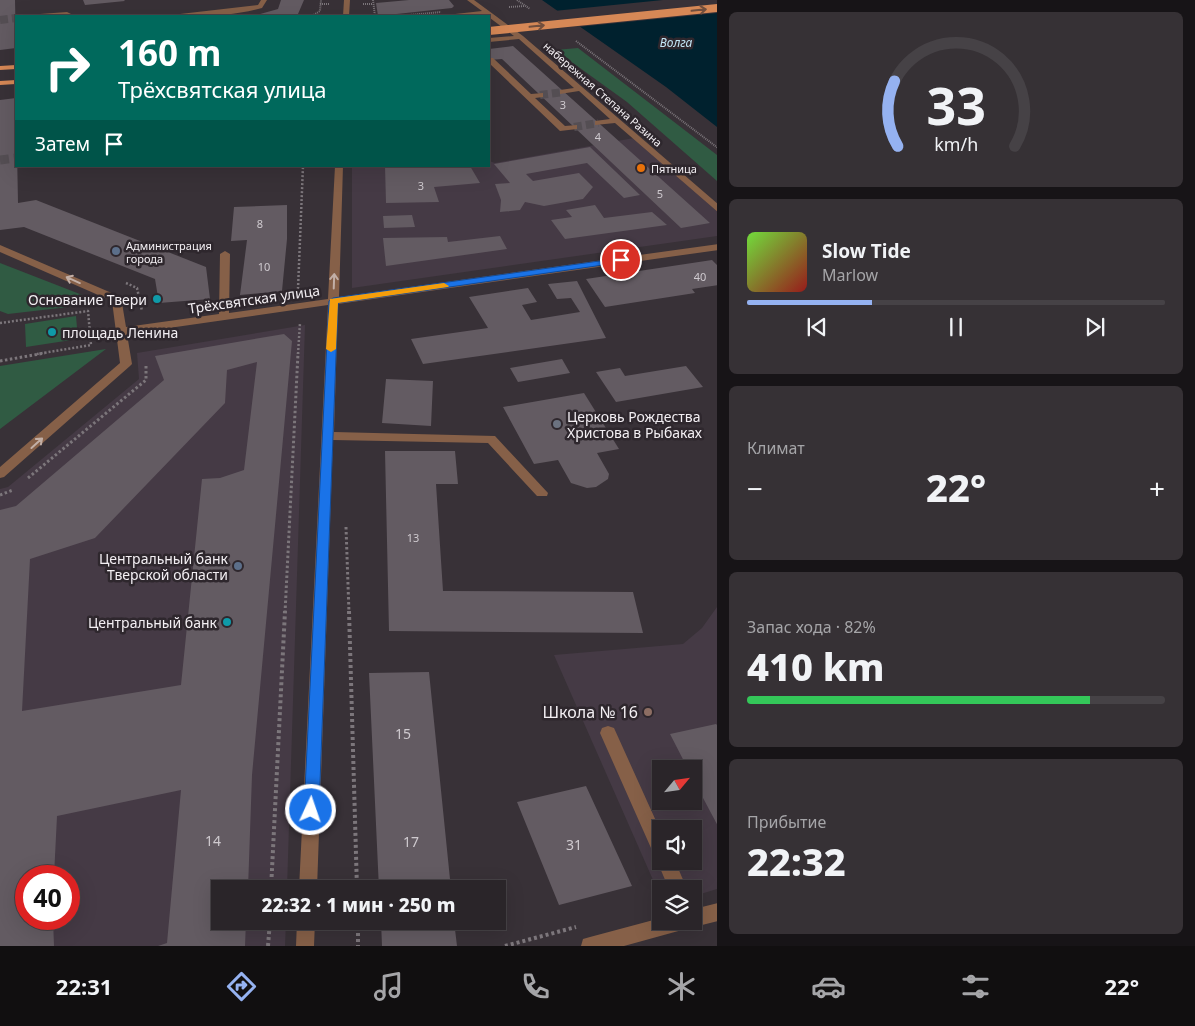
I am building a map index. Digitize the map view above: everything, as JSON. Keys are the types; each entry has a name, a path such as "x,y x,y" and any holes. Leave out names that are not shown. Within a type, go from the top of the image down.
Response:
{"main road":[{"path":"490,23 717,0"},
{"path":"490,31 717,8"},
{"path":"0,68 15,67"},
{"path":"0,83 15,82"}],"street":[{"path":"191,15 260,7 264,0"},
{"path":"346,15 347,0"},
{"name":"набережная Степана Разина","path":"470,0 490,15"},
{"path":"466,15 487,13"},
{"path":"54,15 70,15"},
{"name":"набережная Степана Разина","path":"490,15 521,37 717,208"},
{"path":"490,40 521,37"},
{"path":"492,65 562,129 574,127"},
{"path":"563,92 579,89"},
{"path":"529,97 540,95"},
{"path":"598,123 615,120"},
{"path":"308,880 339,167"},
{"name":"Трёхсвятская улица","path":"122,331 717,247"},
{"path":"0,248 117,299 126,364 0,474"},
{"path":"224,317 225,254"},
{"path":"328,436 491,439 542,493"},
{"path":"608,733 652,831"},
{"path":"702,916 717,912"},
{"path":"590,946 652,929"},
{"path":"305,946 306,930"}],"path":[{"path":"314,15 320,11 321,0"},
{"path":"373,0 375,15"},
{"path":"517,0 533,11"},
{"path":"505,5 511,8 526,6"},
{"path":"569,36 717,147"},
{"path":"271,880 300,320 298,306 303,167"},
{"path":"0,323 88,311 91,345 0,361"},
{"path":"25,480 146,380 146,363"},
{"path":"0,495 9,493 17,487"},
{"path":"346,525 357,880"},
{"path":"268,946 269,930"},
{"path":"358,930 358,946"}],"shaded area":[{"path":"634,138 717,209 717,236 352,288 352,167 490,167 490,161 495,163"},
{"path":"305,325 287,880 211,880 211,930 286,930 285,946 0,946 0,489 8,487 139,379 137,353"},
{"name":"Школа № 16","path":"717,607 717,889 702,894 702,880 653,880 554,655 683,644 702,628"}],"green space":[{"path":"578,48 717,155 717,181 627,102 555,50"},
{"path":"0,263 103,303 8,314 0,311"},
{"path":"76,316 78,339 26,347 25,324"},
{"path":"106,349 0,429 0,366"}],"water":[{"name":"Волга","path":"542,0 717,0 717,127 666,87"}],"pier":[{"path":"663,0 717,0 717,13 577,27 554,11"}],"building":[{"path":"0,0 15,0 15,48 0,50"},
{"path":"83,0 124,0 125,1 85,5"},
{"path":"281,0 304,0 298,14 257,15 278,9"},
{"path":"409,0 449,0 454,6 452,8 378,15 376,3"},
{"path":"513,46 710,223 681,228 502,59 490,60 490,49"},
{"path":"15,98 15,167 17,167 18,203 36,200 206,267 210,299 159,303 155,279 24,227 0,230 0,100"},
{"path":"590,147 640,195 624,198 587,163 526,174 533,181 579,173 593,187 583,199 544,206 525,202 520,210 500,212 501,200 495,184 510,183 494,164"},
{"path":"385,167 471,167 480,183 434,187 439,202 386,203"},
{"path":"287,205 287,239 282,291 240,295 247,240 231,241 234,207"},
{"path":"595,205 604,218 652,212 667,225 565,239 551,220 572,217 566,210"},
{"path":"412,215 415,227 384,228 383,216"},
{"path":"500,236 507,249 386,266 383,238 447,237 448,242"},
{"path":"712,260 717,265 717,285 692,289 695,293 605,307 586,279"},
{"path":"577,281 606,338 423,364 411,339 488,328 469,297 528,288 537,302 522,305 531,320 580,312 571,298 557,299 548,284"},
{"name":"Центральный банк","path":"284,334 292,341 252,775 248,880 211,880 211,930 246,930 245,946 158,946 167,943 181,790 57,816 55,865 15,865 15,930 53,930 54,946 0,946 0,510 16,506 164,380 155,356","holes":["257,362 244,470 220,478 202,479 181,685 22,711 30,559 95,538 225,403 227,370"]},
{"path":"562,359 570,373 518,382 510,368"},
{"path":"686,366 703,387 616,402 596,372 620,368 625,376"},
{"path":"386,379 433,381 431,426 382,423"},
{"path":"584,393 619,449 597,453 609,474 608,479 596,487 587,488 571,483 558,460 534,464 503,407"},
{"path":"385,451 455,451 458,484 436,484 443,591 633,592 643,633 389,631"},
{"path":"429,672 450,880 379,880 369,673"},
{"path":"716,724 717,824 702,796 702,760 683,760 670,734"},
{"path":"586,786 632,886 559,905 517,802"},
{"path":"381,930 455,930 457,946 382,946"}],"tunnel":[{"path":"0,20 15,18"},
{"path":"540,95 563,92"},
{"path":"574,127 598,123"},
{"path":"0,160 15,158"}],"slow traffic":[{"path":"331,349 333,301 444,286"}],"place":[{"name":"Пятница","path":"641,168"},
{"name":"Администрация города","path":"116,251"},
{"name":"Основание Твери","path":"157,299"},
{"name":"площадь Ленина","path":"52,332"},
{"name":"Церковь Рождества Христова в Рыбаках","path":"557,424"},
{"name":"Центральный банк Тверской области","path":"238,566"},
{"name":"Центральный банк","path":"227,622"},
{"name":"Школа № 16","path":"648,712"}],"route":[{"path":"311,810 333,301 621,260"}]}
